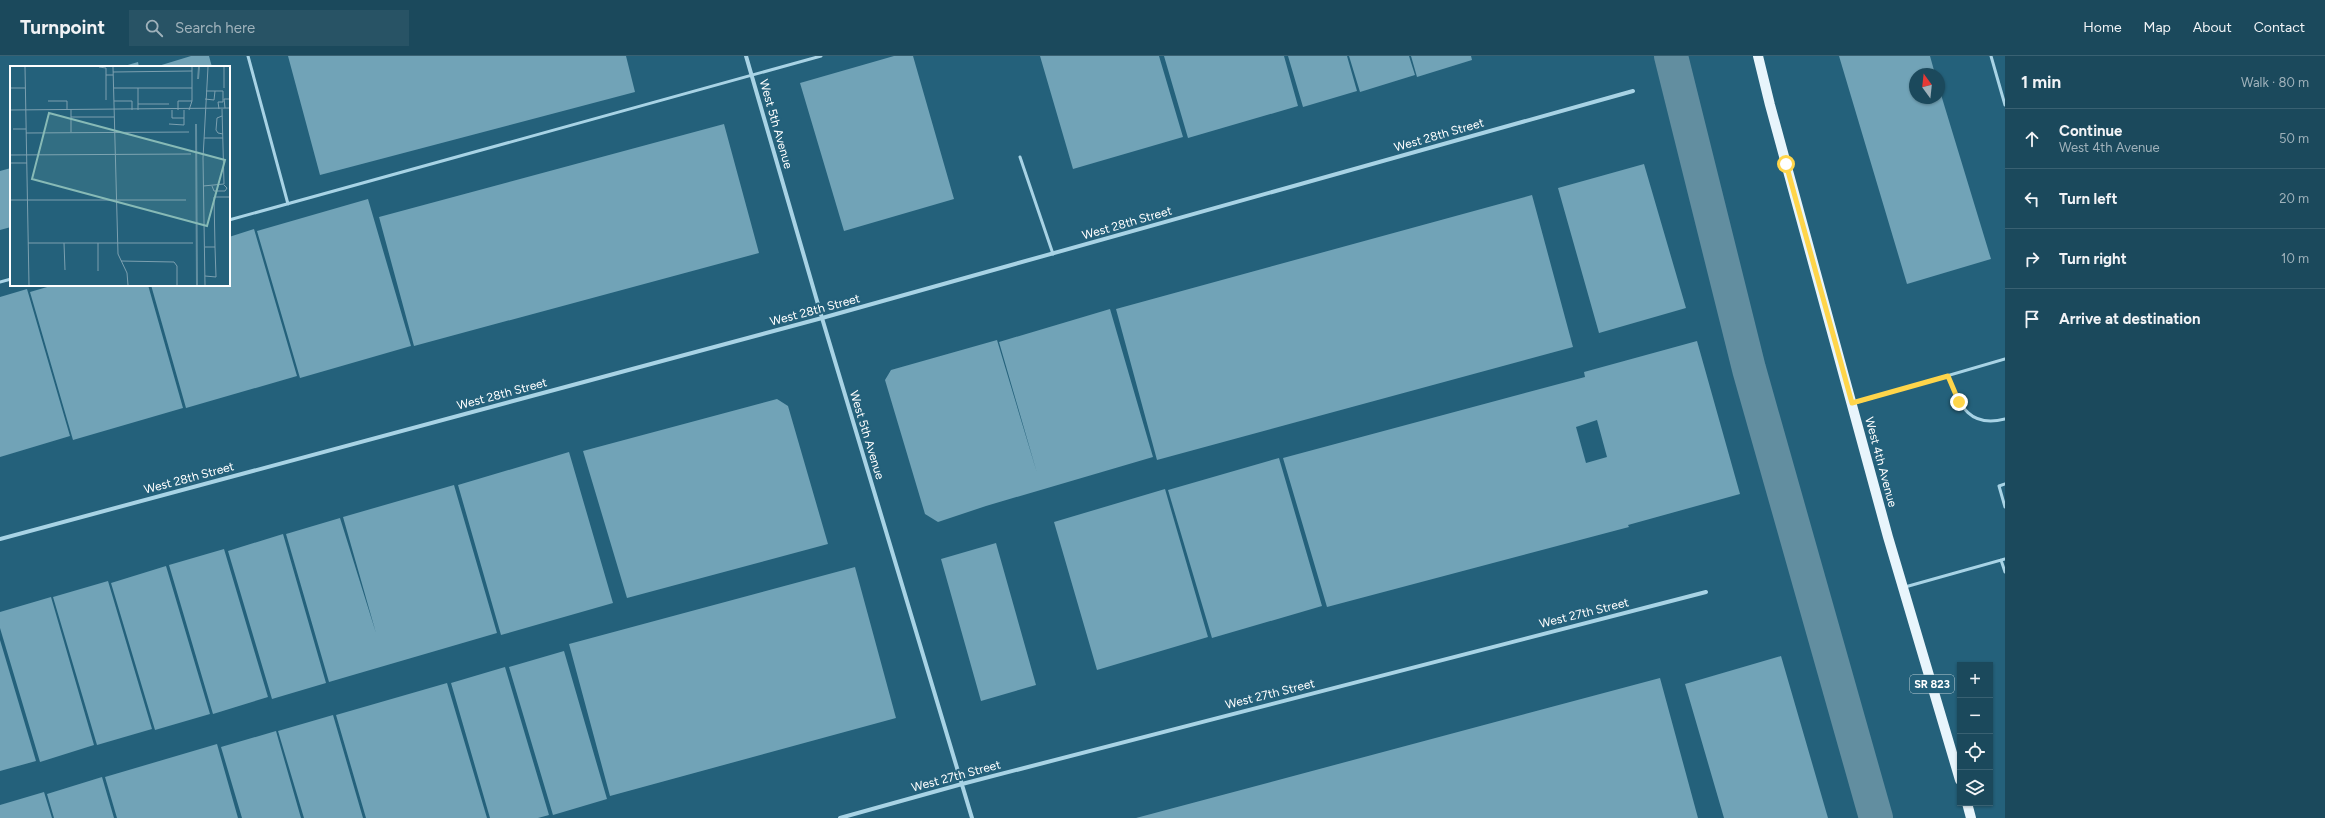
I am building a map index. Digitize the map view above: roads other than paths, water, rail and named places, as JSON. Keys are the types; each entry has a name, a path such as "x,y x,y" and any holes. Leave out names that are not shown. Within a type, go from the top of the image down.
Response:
{"main road":[{"name":"West 4th Avenue","path":"1758,56 1903,587 1957,770"},
{"path":"1968,806 1971,818"}],"street":[{"name":"West 5th Avenue","path":"746,56 822,318 972,818"},
{"name":"West 28th Street","path":"0,539 822,318 1633,91"},
{"name":"West 27th Street","path":"840,818 962,784 1706,592"}],"lane":[{"path":"248,56 288,204"},
{"path":"230,220 821,56"},
{"path":"1990,56 2005,105"},
{"path":"1020,157 1053,254"},
{"path":"0,282 10,280"},
{"path":"1852,403 2005,359"},
{"path":"1948,376 1959,402 1972,417 1983,421 2005,419"},
{"path":"2005,484 1999,486 2005,507"},
{"path":"1903,587 2003,560 2005,572"}],"waterway":[{"path":"1671,56 1749,369 1876,818"}]}
